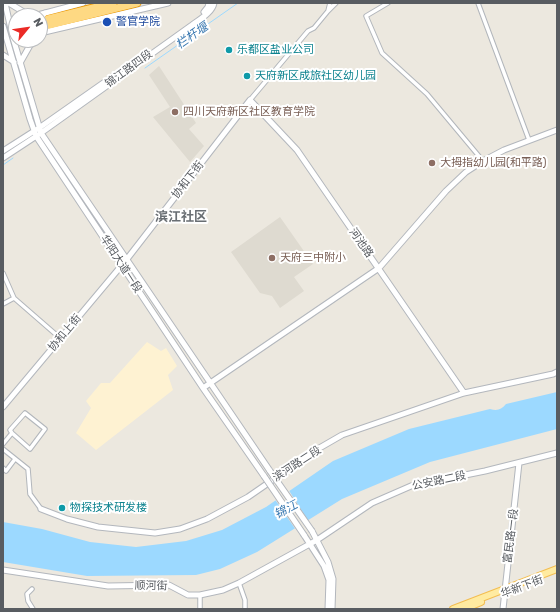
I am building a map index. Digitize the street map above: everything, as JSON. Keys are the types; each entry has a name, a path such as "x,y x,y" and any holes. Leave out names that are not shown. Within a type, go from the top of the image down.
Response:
{"highway":[{"path":"48,22 113,3"},
{"path":"48,22 137,3"}],"main road":[{"path":"453,609 504,591 557,569"},
{"name":"华新下街","path":"464,609 504,591 557,573"}],"street":[{"name":"华阳大道一段","path":"5,3 8,15"},
{"path":"48,22 83,3"},
{"path":"48,22 168,3"},
{"name":"锦江路四段","path":"38,132 203,14 208,8 209,3"},
{"name":"锦江路四段","path":"38,132 201,18 213,7 214,3"},
{"path":"328,10 330,3"},
{"path":"250,100 308,31 314,28 328,10 336,3"},
{"path":"388,3 366,16 382,53 427,94 483,161"},
{"path":"478,3 529,140"},
{"name":"华阳大道一段","path":"3,25 5,39 38,132 122,265 203,388 324,566 329,580 328,609"},
{"name":"华阳大道一段","path":"17,48 38,132 127,259 312,531 328,562 333,579 332,609"},
{"path":"20,63 28,48"},
{"path":"3,55 14,62"},
{"name":"协和下街","path":"127,259 250,100"},
{"name":"河池路","path":"250,100 297,150 464,393"},
{"path":"203,388 379,268 446,191 466,172 504,150 557,130"},
{"path":"3,151 38,132"},
{"path":"3,158 38,132"},
{"name":"协和上街","path":"3,407 127,259"},
{"path":"3,273 14,298 60,338"},
{"path":"3,304 14,298"},
{"name":"滨河路二段","path":"41,509 67,519 98,527 155,533 180,529 248,497 316,450 342,435 464,393 557,372"},
{"path":"3,444 12,433 10,430 25,412 45,429 30,448 12,433"},
{"path":"3,450 28,470 30,494 41,509"},
{"name":"公安路二段","path":"310,544 372,503 411,486 519,464 557,453"},
{"path":"3,468 6,471 15,459"},
{"name":"富民路一段","path":"503,609 519,464"},
{"name":"顺河街","path":"3,570 108,586 170,585 188,595 200,595 223,590 239,583 310,544"},
{"path":"239,583 245,609"},
{"path":"32,589 27,594 28,601 33,609"},
{"path":"200,595 200,609"}],"shaded area":[{"name":"四川天府新区社区教育学院","path":"159,66 196,123 189,129 204,146 190,162 153,117 170,107 149,75"},
{"name":"天府三中附小","path":"280,217 313,264 294,277 304,291 280,308 272,296 260,293 231,252"},
{"path":"147,342 161,351 166,348 177,366 168,375 173,390 96,450 76,433 91,408 86,401 101,383 110,383"}],"water":[{"name":"锦江","path":"557,392 557,429 430,462 342,499 257,552 220,569 196,575 87,576 3,562 3,522 42,529 90,542 136,547 186,541 222,530 266,507 333,461 409,429 490,409 499,410 506,404"}],"pier":[{"path":"288,489 309,522 296,530 274,498"}],"waterway":[{"name":"栏杆堰","path":"145,68 238,3"},
{"name":"栏杆堰","path":"3,165 13,158"}],"tunnel":[{"path":"3,28 8,27"},
{"path":"3,34 8,33"}],"place":[{"name":"警官学院","path":"107,22"},
{"name":"乐都区盐业公司","path":"229,50"},
{"name":"天府新区成旅社区幼儿园","path":"247,76"},
{"name":"四川天府新区社区教育学院","path":"175,112"},
{"name":"大拇指幼儿园(和平路)","path":"432,163"},
{"name":"天府三中附小","path":"272,258"},
{"name":"物探技术研发楼","path":"62,508"}],"district":[{"name":"滨江社区","path":"181,217"}]}
